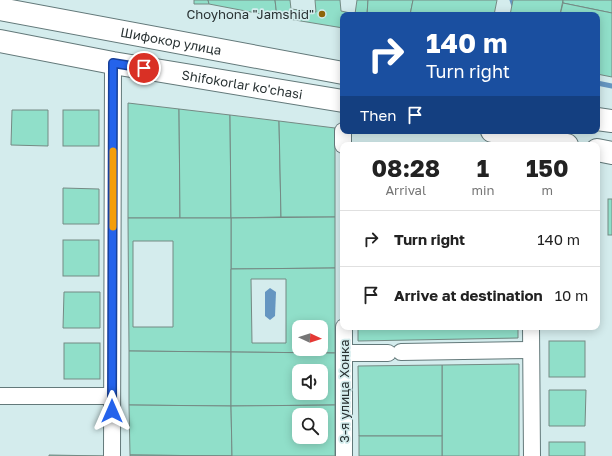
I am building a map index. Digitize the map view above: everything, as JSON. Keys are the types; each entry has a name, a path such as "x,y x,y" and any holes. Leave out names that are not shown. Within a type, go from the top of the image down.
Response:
{"main road":[{"name":"Шифокор улица","path":"0,9 340,72"},
{"name":"Shifokorlar ko'chasi","path":"0,41 113,63 340,101"},
{"path":"600,119 612,121"},
{"path":"503,134 532,142"},
{"path":"600,151 612,153"}],"street":[{"path":"112,456 113,63"},
{"name":"3-я улица Хонка","path":"344,330 344,456"},
{"path":"531,330 532,456"},
{"path":"344,353 531,350"},
{"path":"0,396 112,396"}],"water":[{"path":"270,288 276,292 275,316 270,320 265,316 265,292"}],"building":[{"path":"194,0 208,0 209,4 194,4"},
{"path":"208,0 275,0 277,17 209,4"},
{"name":"Choyhona \"Jamshid\"","path":"275,0 290,0 291,9 316,12 315,0 340,0 341,11 346,12 340,12 340,28 277,17"},
{"name":"Choyhona \"Jamshid\"","path":"357,0 368,0 367,12 355,12"},
{"path":"368,0 413,0 411,12 367,12"},
{"path":"413,0 497,0 495,12 411,12"},
{"path":"513,0 563,0 561,12 511,12"},
{"path":"563,0 612,0 612,13 563,3"},
{"path":"563,3 612,13 612,77 600,75 600,12 561,12"},
{"path":"128,103 179,109 180,218 128,218"},
{"path":"179,109 230,115 231,218 180,218"},
{"path":"12,110 48,110 48,146 11,145"},
{"path":"63,110 99,110 99,146 63,146"},
{"path":"230,115 279,121 281,217 231,218"},
{"path":"279,121 335,128 335,217 281,217"},
{"path":"63,188 99,189 99,224 63,224"},
{"path":"608,199 612,199 612,235 608,235"},
{"path":"335,217 335,268 231,269 231,218"},
{"path":"128,218 231,218 231,352 129,351","holes":["133,241 173,241 173,327 133,327"]},
{"path":"63,240 99,240 99,276 63,276"},
{"path":"335,268 335,353 328,353 328,320 292,320 292,353 231,352 231,269","holes":["251,279 286,279 286,343 252,343"]},
{"path":"64,292 100,292 100,328 63,328"},
{"path":"358,330 518,330 518,338 358,341"},
{"path":"549,341 585,341 585,377 549,377"},
{"path":"64,343 100,343 100,379 64,379"},
{"path":"129,351 231,352 231,406 129,405"},
{"path":"231,352 292,353 292,356 328,356 328,353 335,353 335,405 231,406"},
{"path":"519,364 519,456 442,456 442,365"},
{"path":"442,365 442,436 359,436 358,366"},
{"path":"549,390 586,390 585,426 549,426"},
{"path":"129,405 231,406 232,456 130,455"},
{"path":"335,405 335,456 232,456 231,406"},
{"path":"359,436 442,436 442,456 359,456"},
{"path":"549,442 585,442 585,456 549,456"},
{"path":"49,455 105,456 49,456"},
{"path":"130,455 232,456 130,456"}],"waterway":[{"path":"512,0 516,12"},
{"path":"600,84 612,86"}],"slow traffic":[{"path":"113,151 113,227"}],"place":[{"name":"Choyhona \"Jamshid\"","path":"322,14"}],"route":[{"path":"112,411 113,63 144,68"}]}
